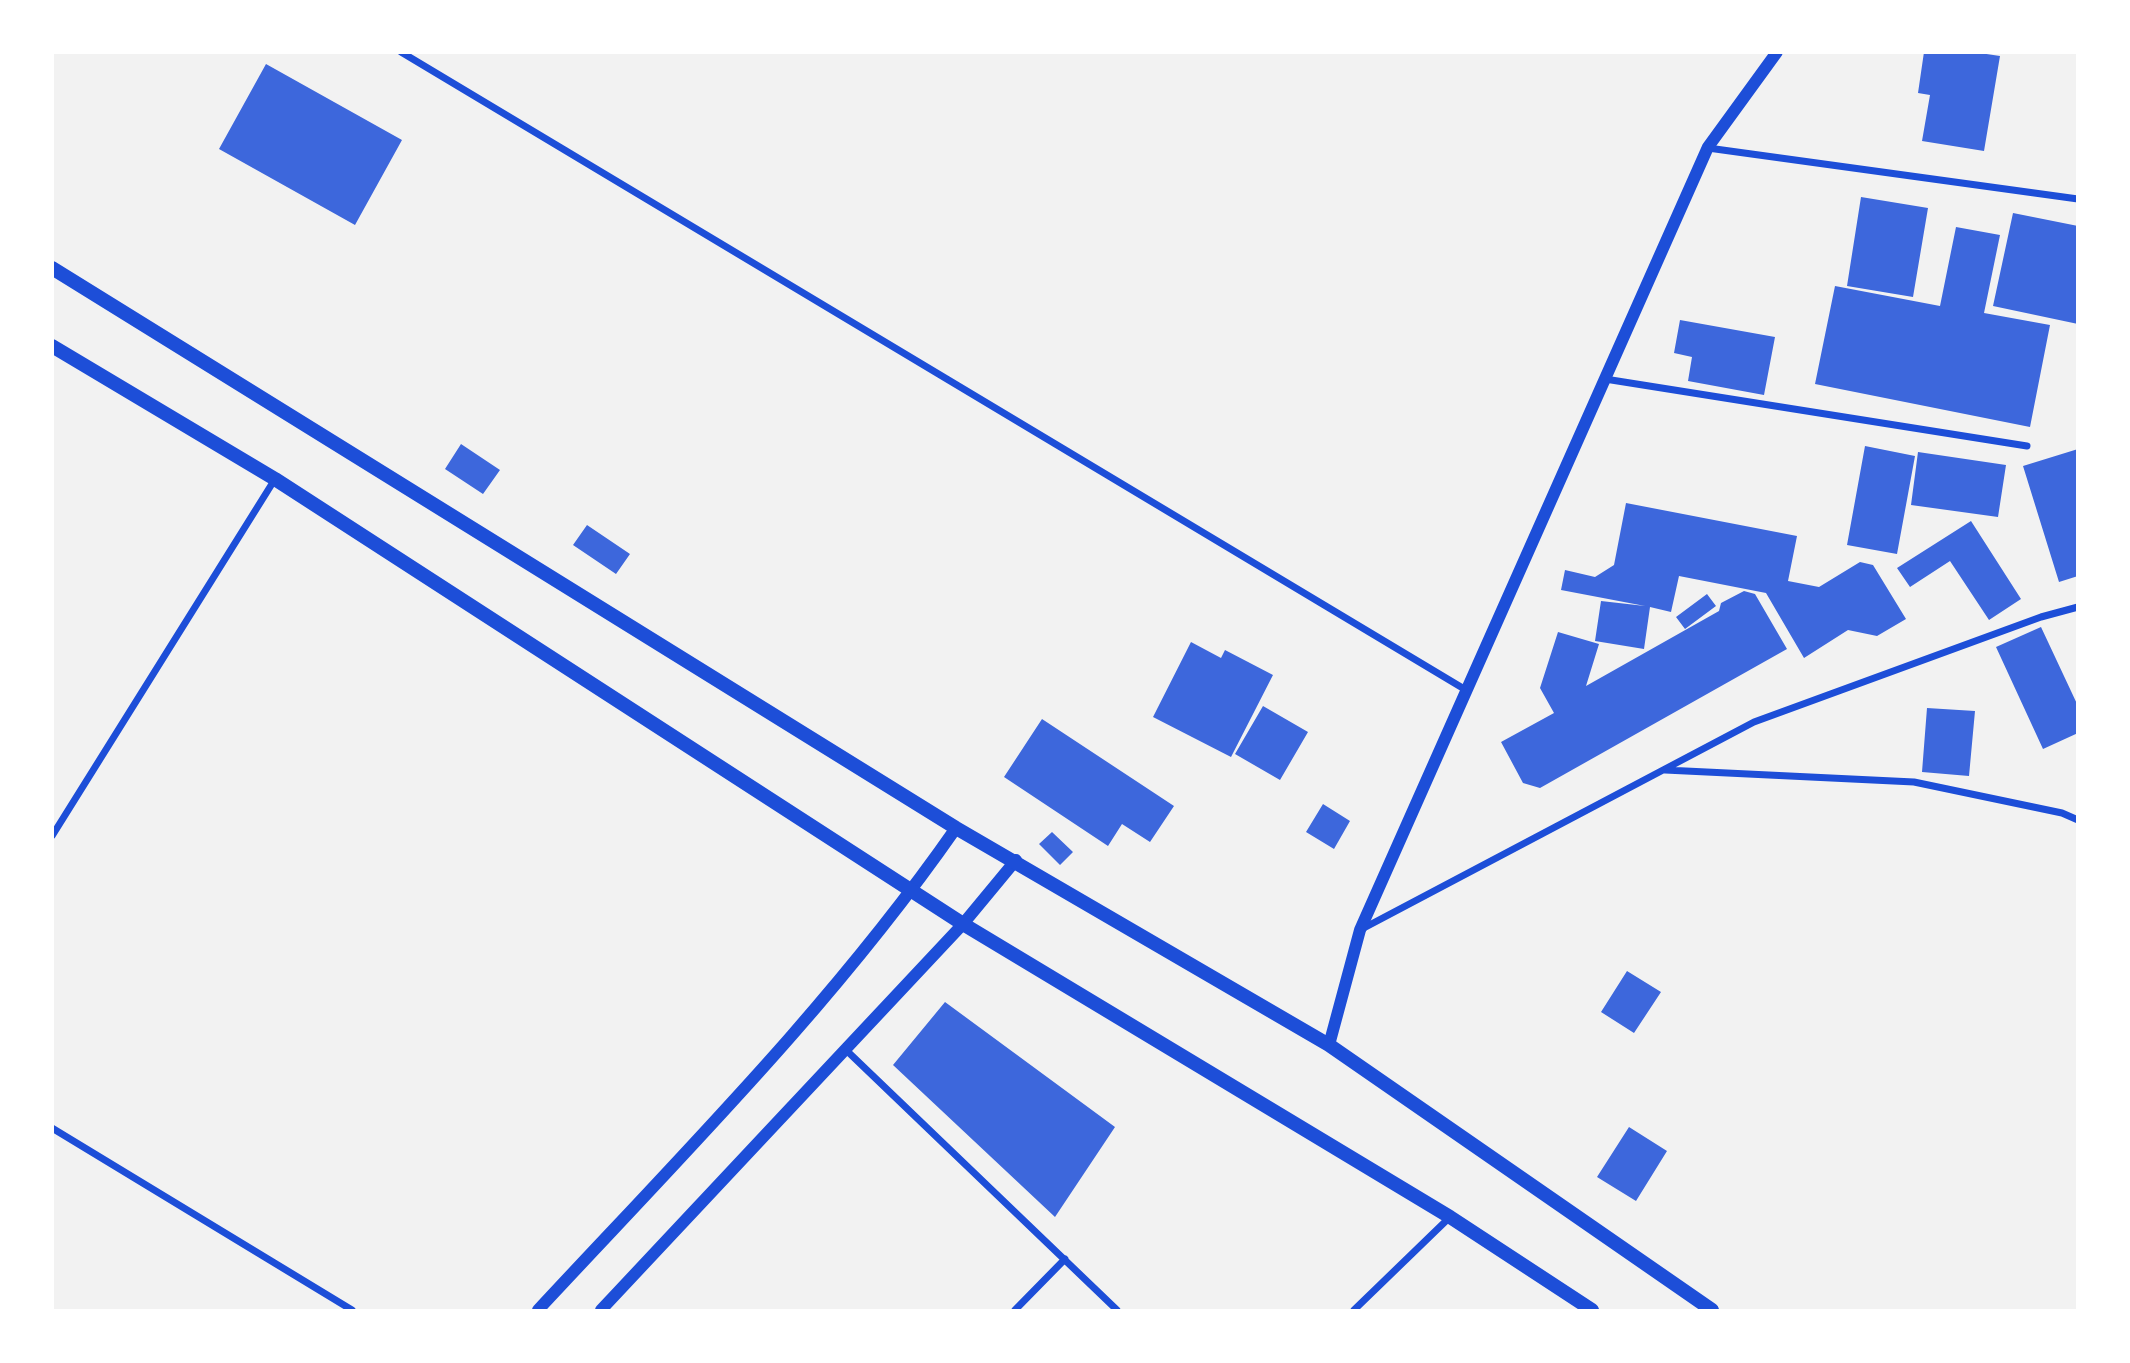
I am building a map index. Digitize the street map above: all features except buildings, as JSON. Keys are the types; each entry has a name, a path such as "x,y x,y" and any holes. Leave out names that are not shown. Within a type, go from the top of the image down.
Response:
{"main road":[{"path":"52,268 956,828 1016,860 1329,1045 1712,1311"},
{"path":"52,346 275,479 913,889 963,924 1450,1217 1592,1311"}],"street":[{"path":"401,52 1466,690"},
{"path":"1329,1045 1360,930 1707,147 1777,52"},
{"path":"1707,147 2077,199"},
{"path":"1605,379 2026,446"},
{"path":"52,836 275,479"},
{"path":"1360,930 1754,722 2041,617 2077,607"},
{"path":"1664,769 1914,782 2062,813 2077,820"},
{"path":"538,1311 811,1017 913,889 956,828"},
{"path":"601,1311 963,924 1016,860"},
{"path":"846,1050 1117,1311"},
{"path":"52,1128 352,1311"},
{"path":"1354,1311 1450,1217"},
{"path":"1015,1311 1065,1259"}]}
